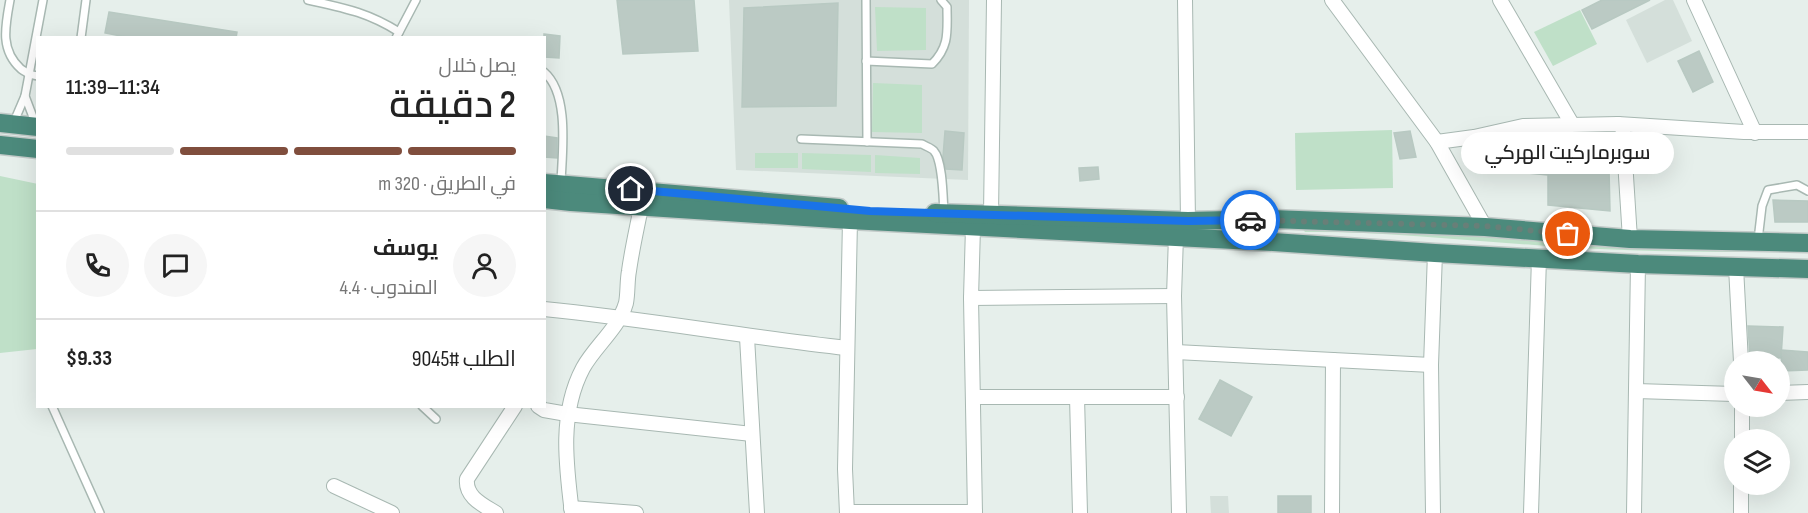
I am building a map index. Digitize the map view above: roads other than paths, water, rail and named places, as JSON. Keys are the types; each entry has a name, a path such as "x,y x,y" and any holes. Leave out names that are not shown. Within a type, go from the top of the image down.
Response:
{"highway":[{"path":"6,123 36,127"},
{"path":"0,146 36,149"},
{"path":"553,183 870,211 1188,221 1272,219 1485,226 1630,239 1808,243"},
{"path":"546,198 641,207 850,220 1176,236 1435,253 1638,264 1808,269"},
{"path":"1272,219 1273,242"}],"street":[{"path":"991,214 993,0"},
{"path":"1185,0 1188,221"},
{"path":"1332,0 1437,142 1485,226"},
{"path":"1500,0 1572,123"},
{"path":"1694,0 1755,133"},
{"path":"1437,142 1474,137 1523,126 1572,123 1755,133 1808,132"},
{"path":"1618,124 1623,129 1630,239"},
{"path":"636,513 571,510 567,478 567,414 582,369 619,317 626,303 629,271 641,207"},
{"path":"850,220 845,469 847,512 975,512 970,298 973,227"},
{"path":"1176,236 1174,296 1179,513"},
{"path":"1433,513 1431,365 1435,253"},
{"path":"1531,513 1539,258"},
{"path":"1634,513 1638,264"},
{"path":"1736,267 1740,351"},
{"path":"970,298 1174,296"},
{"path":"546,309 619,317 747,337 847,348"},
{"path":"747,337 757,513"},
{"path":"1176,352 1431,365"},
{"path":"1332,513 1333,360"},
{"path":"1636,391 1724,393"},
{"path":"1790,393 1808,392"},
{"path":"973,397 1177,397"},
{"path":"1077,397 1080,513"},
{"path":"496,513 477,502 466,484 467,478 513,408"},
{"path":"541,408 567,414 752,434"},
{"path":"334,486 392,513"},
{"path":"1740,513 1741,495"}],"lane":[{"path":"10,0 3,35 6,53 12,62 34,76"},
{"path":"39,36 43,0"},
{"path":"81,36 86,0"},
{"path":"308,0 376,18 397,35 416,0"},
{"path":"866,0 867,142"},
{"path":"866,61 932,64 941,55 947,39 947,7 941,0"},
{"path":"6,123 26,96 34,76 36,59"},
{"path":"546,73 557,91 563,124 553,183"},
{"path":"26,96 36,124"},
{"path":"801,139 922,144 934,151 938,160 944,213"},
{"path":"1758,243 1762,206 1768,190 1797,185 1808,191"},
{"path":"53,408 100,513"},
{"path":"424,408 436,418"}],"place":[{"name":"سوبرماركيت الهركي","path":"1568,234"}]}
